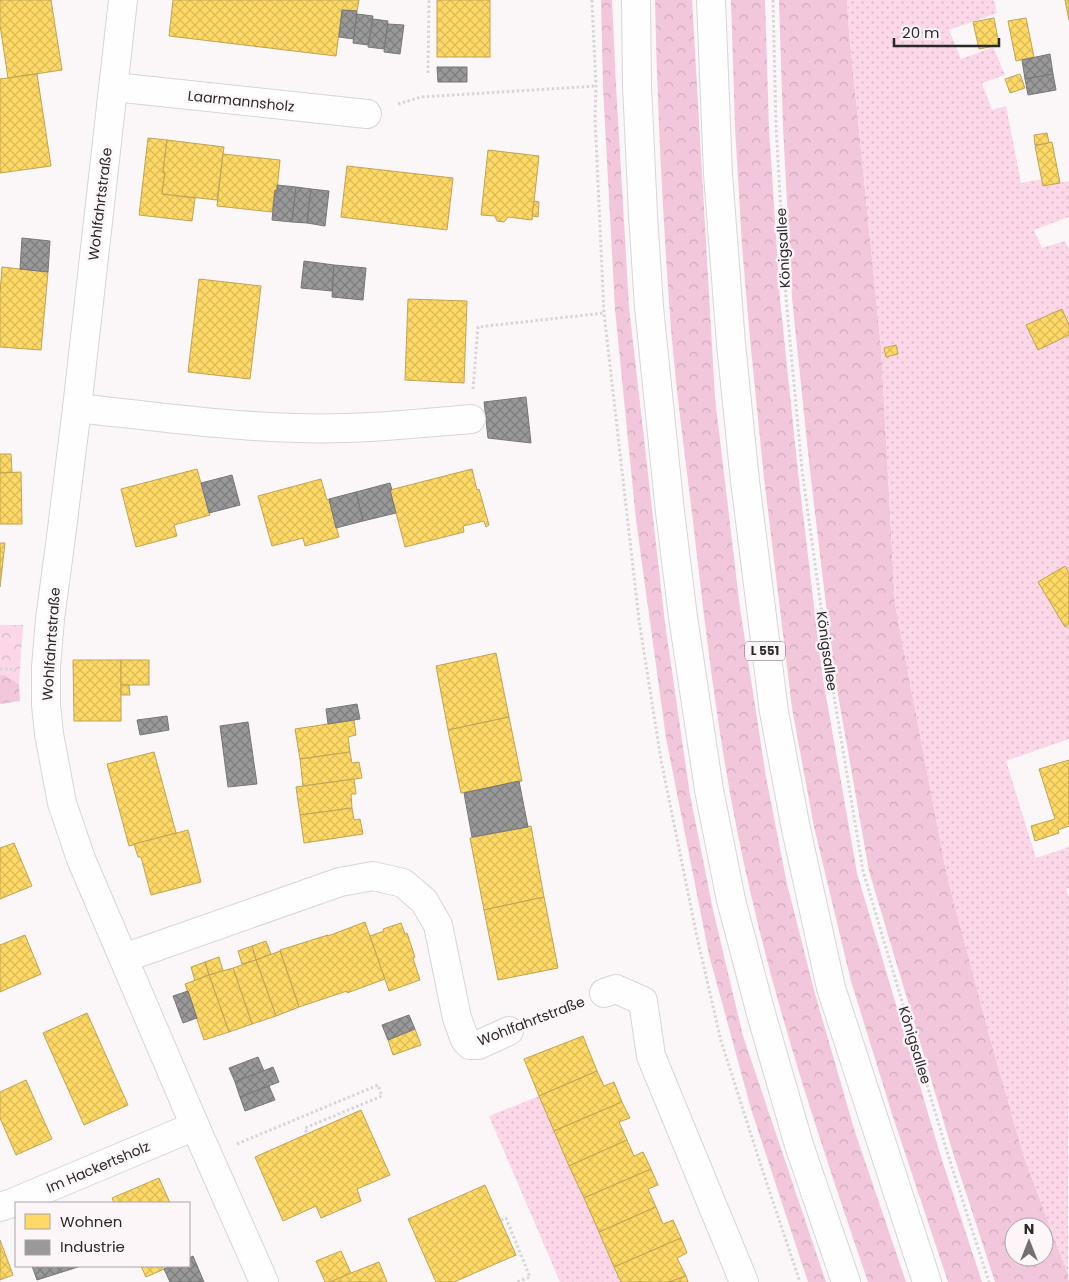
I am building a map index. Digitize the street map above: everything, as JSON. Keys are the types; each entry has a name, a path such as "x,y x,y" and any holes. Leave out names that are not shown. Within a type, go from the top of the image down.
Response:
{"street":[{"name":"Wohlfahrtstraße","path":"123,0 77,408 50,619 46,667 46,705 49,734 62,803 81,859 194,1126 264,1282"},
{"path":"636,0 637,85 649,307 671,522 709,790 731,900 760,1010 799,1145 846,1282"},
{"name":"L 551","path":"711,0 718,174 731,344 745,481 774,712 796,829 831,988 927,1282"},
{"name":"Laarmannsholz","path":"114,87 367,114"},
{"path":"77,408 228,424 297,428 368,427 471,419"},
{"name":"Wohlfahrtstraße","path":"124,958 340,882 373,876 403,883 424,901 438,925 457,1018 465,1040 470,1044 478,1045 509,1031"},
{"path":"604,993 616,989 643,1001 651,1056 744,1282"},
{"name":"Im Hackertsholz","path":"17,1202 194,1126"},
{"name":"Im Hackertsholz","path":"0,1207 15,1203"}],"path":[{"path":"428,73 429,0"},
{"name":"Königsallee","path":"773,0 776,126 786,298 802,470 830,672 863,871 948,1155 989,1282"},
{"path":"367,114 421,97 596,86"},
{"path":"471,419 478,327 604,314"},
{"name":"Wohlfahrtstraße","path":"509,1031 604,993"},
{"path":"208,1156 378,1085 382,1096 305,1128 307,1134"},
{"path":"501,1220 506,1218 530,1277 517,1282"}],"green space":[{"path":"601,0 612,0 629,307 665,623 690,795 713,910 743,1036 826,1282 808,1282 751,1109 709,955 666,738 636,520 615,309 603,87"},
{"path":"655,0 692,0 715,398 740,608 766,777 787,884 814,990 854,1129 906,1282 868,1282 820,1140 777,996 752,899 733,808 711,669 674,359 662,189"},
{"path":"731,0 765,0 769,128 780,299 798,472 822,673 857,873 941,1157 982,1282 948,1282 893,1117 851,981 814,827 792,708 764,478 750,339 735,127"},
{"path":"779,0 847,0 881,347 895,604 947,876 1024,1157 1047,1217 1004,1217 1004,1267 1054,1267 1054,1237 1068,1274 1069,1282 995,1282 953,1153 869,871 834,672 792,298 783,127"},
{"path":"847,0 994,0 997,13 949,30 961,59 993,47 1005,75 982,83 992,110 1006,106 1021,183 1042,179 1043,186 1069,181 1069,217 1034,230 1042,248 1065,241 1069,250 1069,573 1065,626 1069,624 1069,739 1006,761 1036,858 1069,847 1069,888 1066,889 1069,898 1068,1274 1054,1237 1054,1217 1047,1217 1024,1157 947,876 895,604 881,347"},
{"path":"0,625 23,625 19,684 5,675 0,675"},
{"path":"0,675 5,675 19,684 20,701 0,704"},
{"path":"539,1096 621,1282 560,1282 489,1116"}],"building: Wohnen":[{"path":"0,0 51,0 62,70 8,78 0,25"},
{"path":"173,0 359,0 357,11 342,10 336,56 169,36"},
{"path":"437,0 490,0 490,57 437,57"},
{"path":"1065,0 1069,0 1069,20"},
{"path":"994,18 999,45 979,49 973,22"},
{"path":"1026,18 1034,57 1016,61 1008,21"},
{"path":"37,74 51,166 0,173 0,79"},
{"path":"1020,74 1025,88 1010,93 1005,79"},
{"path":"1047,133 1049,143 1035,145 1034,135"},
{"path":"148,138 167,140 162,194 195,198 192,221 139,215"},
{"path":"167,140 224,147 217,200 162,194"},
{"path":"1052,142 1060,183 1043,186 1035,146"},
{"path":"488,150 539,156 532,220 508,217 504,222 497,221 495,216 481,215"},
{"path":"223,154 280,160 277,191 275,190 272,212 217,206"},
{"path":"347,166 453,178 447,230 341,217"},
{"path":"534,201 539,202 538,217 532,216"},
{"path":"2,267 48,272 41,350 0,347"},
{"path":"199,279 261,286 250,379 188,372"},
{"path":"408,299 467,301 464,383 405,380"},
{"path":"1062,309 1069,325 1069,335 1038,350 1026,325"},
{"path":"896,345 898,354 886,357 884,348"},
{"path":"0,454 11,454 12,472 0,473"},
{"path":"197,469 210,515 174,525 177,536 136,547 121,489"},
{"path":"472,469 489,525 486,527 484,521 463,526 464,532 405,547 390,490"},
{"path":"21,472 22,524 0,524 0,473"},
{"path":"321,479 327,500 329,499 339,537 305,546 303,538 272,546 258,496"},
{"path":"0,543 5,543 0,587"},
{"path":"1065,566 1069,573 1069,624 1065,627 1038,582"},
{"path":"496,653 509,717 448,730 436,666"},
{"path":"73,660 121,660 121,721 74,721"},
{"path":"121,660 149,660 149,685 121,685"},
{"path":"121,685 129,685 130,695 121,695"},
{"path":"509,717 522,781 461,793 448,730"},
{"path":"354,720 356,735 348,737 350,752 300,759 295,729"},
{"path":"154,752 176,833 129,846 107,764"},
{"path":"350,752 352,763 359,762 362,778 303,786 300,759"},
{"path":"1069,760 1069,826 1058,830 1059,833 1035,841 1031,826 1055,819 1039,769"},
{"path":"354,779 356,794 351,794 352,808 300,815 296,787"},
{"path":"352,808 354,820 360,819 363,834 304,843 300,815"},
{"path":"531,826 544,897 484,910 470,838"},
{"path":"188,830 201,882 151,895 141,857 138,857 134,844"},
{"path":"14,843 32,886 0,899 0,848"},
{"path":"544,897 558,968 498,980 484,910"},
{"path":"365,922 385,979 347,993 347,991 299,1007 280,950 328,936"},
{"path":"401,923 405,934 407,933 415,957 413,958 420,980 389,991 370,936"},
{"path":"25,935 41,974 0,992 0,945"},
{"path":"266,941 271,954 256,960 252,946"},
{"path":"252,946 256,960 242,964 238,951"},
{"path":"280,951 299,1007 276,1016 256,960"},
{"path":"219,957 223,971 209,975 205,962"},
{"path":"256,960 276,1016 252,1024 233,968"},
{"path":"205,962 209,975 195,981 191,967"},
{"path":"233,968 252,1024 229,1032 209,975"},
{"path":"209,975 229,1032 204,1040 185,984"},
{"path":"87,1013 128,1105 84,1125 43,1033"},
{"path":"415,1029 421,1045 393,1055 388,1040"},
{"path":"583,1036 597,1071 539,1096 524,1059"},
{"path":"597,1071 604,1086 614,1082 622,1102 554,1131 539,1096"},
{"path":"26,1080 52,1139 16,1155 0,1118 0,1092"},
{"path":"622,1102 630,1118 619,1122 627,1140 569,1166 554,1131"},
{"path":"361,1110 390,1175 357,1189 361,1201 321,1218 316,1206 283,1221 255,1157"},
{"path":"627,1140 634,1156 643,1152 651,1169 584,1198 569,1166"},
{"path":"651,1169 658,1185 648,1189 656,1207 599,1232 584,1198"},
{"path":"159,1178 170,1202 114,1202 112,1198"},
{"path":"485,1185 516,1255 454,1282 436,1282 408,1219"},
{"path":"656,1207 663,1224 673,1220 681,1238 614,1267 599,1232"},
{"path":"681,1238 687,1253 677,1258 686,1276 669,1282 621,1282 614,1267"},
{"path":"0,1240 13,1275 0,1280"},
{"path":"341,1251 351,1273 330,1282 325,1282 316,1261"},
{"path":"379,1262 387,1282 330,1282 351,1273"},
{"path":"141,1267 169,1267 146,1277"},
{"path":"686,1276 688,1282 669,1282"}],"building: Industrie":[{"path":"342,10 357,11 354,39 339,37"},
{"path":"357,14 373,16 368,45 353,43"},
{"path":"373,19 388,21 384,49 368,47"},
{"path":"388,24 404,25 400,54 384,52"},
{"path":"1050,54 1053,74 1025,79 1022,60"},
{"path":"437,67 467,67 467,82 438,82"},
{"path":"1053,74 1056,90 1028,95 1025,79"},
{"path":"277,185 296,187 292,222 272,220"},
{"path":"296,187 311,189 307,223 292,222"},
{"path":"311,189 329,191 325,226 307,223"},
{"path":"22,238 50,241 48,272 20,269"},
{"path":"304,261 334,265 332,291 301,288"},
{"path":"334,265 366,268 363,300 332,297"},
{"path":"526,397 531,443 488,438 484,402"},
{"path":"232,475 240,505 209,513 201,483"},
{"path":"390,483 396,513 363,521 356,492"},
{"path":"356,492 363,521 336,528 329,499"},
{"path":"357,704 360,719 328,724 326,709"},
{"path":"167,716 169,730 140,735 137,720"},
{"path":"248,722 257,784 228,787 220,726"},
{"path":"519,781 528,827 472,837 464,793"},
{"path":"188,991 197,1018 183,1023 173,996"},
{"path":"409,1015 415,1029 388,1040 382,1025"},
{"path":"258,1057 264,1071 235,1082 229,1068"},
{"path":"273,1067 279,1082 240,1097 235,1082"},
{"path":"269,1086 275,1100 245,1111 240,1097"},
{"path":"193,1256 204,1282 170,1282 164,1269 169,1267 190,1267 190,1258"},
{"path":"32,1267 78,1267 37,1280"}]}
